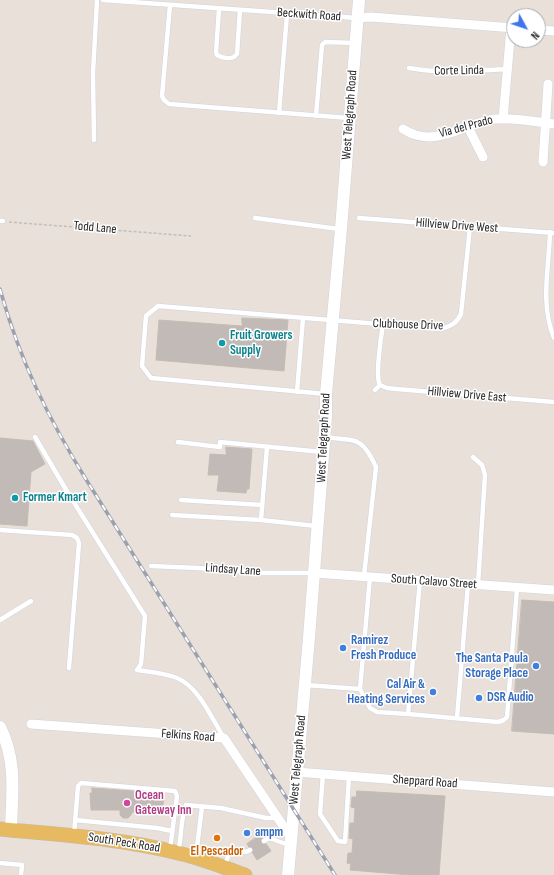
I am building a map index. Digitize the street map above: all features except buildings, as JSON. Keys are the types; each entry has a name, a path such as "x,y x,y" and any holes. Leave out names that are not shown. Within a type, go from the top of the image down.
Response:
{"main road":[{"name":"West Telegraph Road","path":"288,875 318,526 325,437 326,394 359,0"},
{"path":"0,727 7,740 11,754 13,772 5,829"},
{"name":"South Peck Road","path":"5,829 74,835 174,851 196,857 245,875"}],"street":[{"name":"Beckwith Road","path":"357,18 371,17 506,27"},
{"path":"503,118 511,48"},
{"path":"543,162 550,123 548,84"},
{"name":"Via del Prado","path":"403,129 417,136 430,136 445,135 479,122 503,118 550,123"},
{"path":"468,127 483,157"},
{"name":"South Calavo Street","path":"314,573 554,590"},
{"name":"Felkins Road","path":"31,724 224,738 277,818 291,842"},
{"name":"Sheppard Road","path":"296,772 554,792"}],"lane":[{"path":"94,140 93,73 96,0"},
{"name":"Beckwith Road","path":"103,0 357,18"},
{"path":"170,5 162,96 164,100 170,104 350,118"},
{"path":"219,9 216,52 220,57 231,58 237,54 240,10"},
{"path":"279,113 287,14"},
{"path":"316,116 322,46 325,42 355,43"},
{"name":"Corte Linda","path":"410,68 426,71 447,72 508,70"},
{"path":"255,218 341,229"},
{"name":"Hillview Drive West","path":"359,218 552,233"},
{"name":"Clubhouse Drive","path":"297,392 151,378 142,366 146,316 158,306 441,329 456,322 462,309 470,227"},
{"path":"552,233 545,301 547,317 554,338"},
{"path":"303,318 297,392 326,394"},
{"path":"376,390 380,385 378,383 378,374 383,325"},
{"name":"Hillview Drive East","path":"380,385 387,388 396,389 554,402"},
{"path":"35,436 68,493 145,616 141,664 137,670 176,677 184,681 198,694 224,738"},
{"path":"325,437 359,441 369,452 376,467 360,689 370,708 377,712 498,722 504,720 507,717 517,588"},
{"path":"178,442 220,447 220,442 324,452"},
{"path":"261,520 267,447"},
{"path":"473,457 482,465 485,475 478,585"},
{"path":"181,500 262,505"},
{"path":"172,514 261,520 318,526"},
{"path":"0,530 72,535 77,538 78,543 69,668"},
{"name":"Lindsay Lane","path":"151,566 174,566 262,573 314,573"},
{"path":"408,714 420,580"},
{"path":"457,718 468,584"},
{"path":"0,620 31,601"},
{"path":"305,685 360,689"},
{"path":"323,774 320,814 338,841 344,842 349,776"},
{"path":"74,835 78,786 81,783 175,792 177,796 172,831 174,851"},
{"path":"174,851 180,842 182,821 186,805 221,808 266,818 277,818"},
{"path":"196,857 202,807"},
{"path":"75,820 157,828 172,831"},
{"path":"264,841 269,838 291,842"},
{"path":"224,867 231,848 246,852 250,850"},
{"path":"0,863 22,865 21,875"}],"path":[{"name":"Todd Lane","path":"2,221 191,236"}],"railway":[{"path":"0,289 26,365 48,412 73,458 335,875"}],"place":[{"name":"Fruit Growers Supply","path":"222,343"},
{"name":"Former Kmart","path":"15,498"},
{"name":"Ramirez Fresh Produce","path":"343,648"},
{"name":"The Santa Paula Storage Place","path":"536,666"},
{"name":"Cal Air & Heating Services","path":"433,692"},
{"name":"DSR Audio","path":"479,698"},
{"name":"Ocean Gateway Inn","path":"127,803"},
{"name":"ampm","path":"247,833"},
{"name":"El Pescador","path":"217,838"}]}
